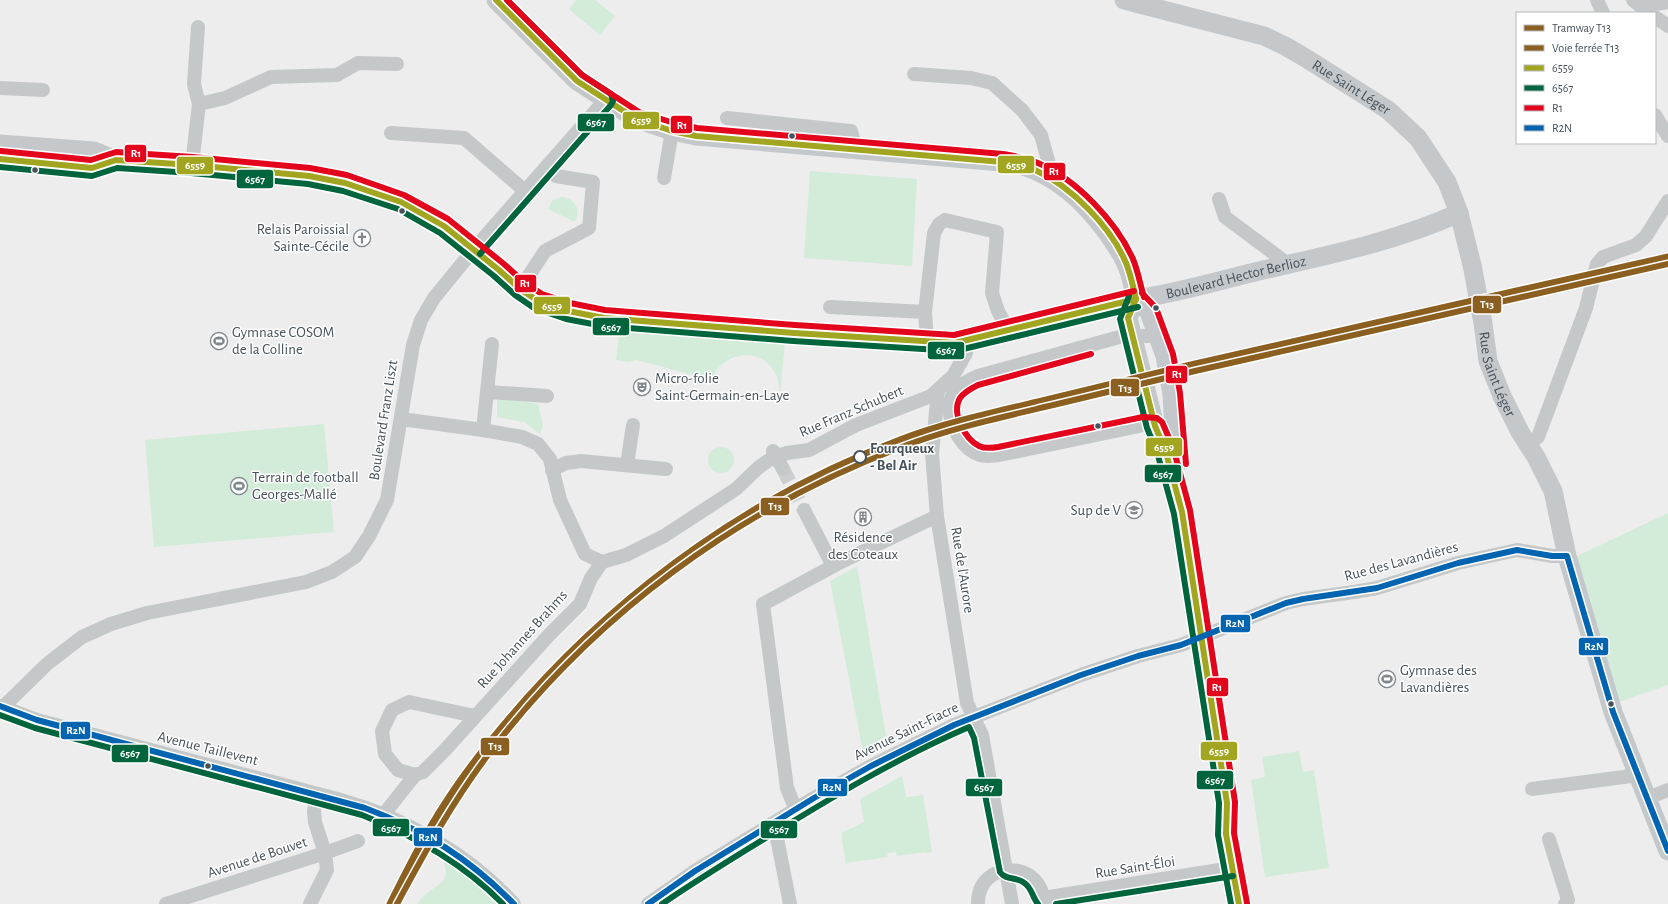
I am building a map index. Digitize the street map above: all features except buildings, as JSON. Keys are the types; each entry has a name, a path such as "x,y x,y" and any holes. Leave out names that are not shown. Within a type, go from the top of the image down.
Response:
{"street":[{"path":"496,0 577,81 636,119 672,131 710,138 1002,162 1022,166 1041,174 1054,182 1090,211 1114,242 1128,268 1136,299 1150,312 1165,356 1172,394 1174,432 1182,512 1226,797 1226,834 1239,904"},
{"name":"Rue Saint Léger","path":"1124,0 1264,36 1285,46 1388,110 1418,138 1447,182 1459,213 1472,265 1488,361 1502,396 1553,491 1567,556 1613,712 1668,851"},
{"path":"1597,0 1603,12"},
{"path":"1633,0 1648,12"},
{"path":"1639,0 1651,2 1665,0"},
{"path":"1656,18 1668,26"},
{"path":"192,164 200,104 194,84 198,27"},
{"path":"200,104 225,98 271,77 337,75 358,63 397,64"},
{"path":"914,74 971,78 992,83 1022,110 1041,135 1054,182"},
{"path":"0,88 43,90"},
{"name":"Boulevard Franz Liszt","path":"1,708 47,664 82,637 112,624 147,613 306,582 332,572 355,557 369,536 387,500 413,345 422,320 434,298 474,249 605,100"},
{"path":"1656,117 1668,136"},
{"path":"727,118 851,131 856,149"},
{"path":"664,178 672,131"},
{"path":"391,133 464,138 525,190"},
{"name":"Boulevard Hector Berlioz","path":"0,144 94,151 116,160 192,164 309,176 345,183 372,191 400,202 444,226 538,301 568,311 604,318 636,321 927,342 955,343 1136,299 1164,295 1322,258 1415,230 1459,213"},
{"name":"Boulevard Hector Berlioz","path":"0,159 92,168 116,160"},
{"path":"520,288 544,251 589,228 594,182 556,176 547,166"},
{"path":"1219,199 1225,217 1284,261 1285,266"},
{"path":"1528,444 1538,437 1586,308 1597,264 1603,257 1636,245 1646,236 1668,201"},
{"path":"927,342 925,312 934,233 939,224 946,220 997,232 992,293 998,311 1008,330"},
{"path":"1136,299 1128,318 1155,426 1165,449 1182,512"},
{"path":"830,307 925,312"},
{"path":"1158,336 1132,335 978,376 967,381 958,388 952,396 950,407 951,418 958,437 964,445 975,453 984,456 999,455 1144,426 1155,426 1174,432"},
{"name":"Rue Franz Schubert","path":"602,562 626,555 664,536 736,489 759,466 774,454 809,450 856,425 931,396 953,376 966,353 968,340"},
{"path":"483,430 492,344"},
{"path":"937,516 932,454 938,391"},
{"path":"488,392 548,396"},
{"path":"401,420 483,430 522,437 538,444 550,460 560,500 584,554 602,562"},
{"path":"627,465 633,425"},
{"path":"774,454 783,469"},
{"path":"552,470 566,463 581,461 666,469"},
{"path":"804,510 833,566"},
{"name":"Rue de l'Aurore","path":"796,810 787,788 763,604 833,566 937,516 967,703 982,734 1012,904"},
{"name":"Rue des Lavandières","path":"1202,636 1286,603 1377,588 1458,563 1491,555 1517,550 1552,556 1567,556"},
{"name":"Rue Johannes Brahms","path":"384,814 415,775 423,772 549,635 580,604 591,578 602,562"},
{"name":"Avenue Saint-Fiacre","path":"648,904 695,871 871,766 973,717 1081,675 1138,656 1180,645 1202,636"},
{"path":"415,775 398,770 385,754 382,731 392,710 409,702 475,716"},
{"name":"Avenue Taillevent","path":"1,708 60,726 360,805 384,814 407,825 456,854 514,904"},
{"path":"1532,789 1639,775"},
{"path":"1648,798 1668,790"},
{"path":"310,904 327,870 325,853 314,811 317,794"},
{"path":"774,823 790,904"},
{"path":"1550,839 1568,900 1565,904"},
{"name":"Avenue de Bouvet","path":"166,904 358,841"},
{"name":"Rue Saint-Éloi","path":"1043,901 1232,868"},
{"path":"978,904 979,893 983,884 993,874 1006,870 1019,870 1031,876 1039,886 1043,901"}],"green space":[{"path":"576,0 595,0 615,16 600,35 569,9"},
{"path":"810,171 917,179 912,266 804,258"},
{"path":"562,197 567,198 576,205 577,218 575,222 548,209 553,200"},
{"path":"620,328 701,337 785,342 780,397 779,385 775,373 769,364 761,358 752,355 734,357 725,362 712,377 700,377 637,360 628,362 616,360"},
{"path":"497,397 538,404 543,426 540,434 524,422 497,417"},
{"name":"Terrain de football Georges-Mallé","path":"324,424 334,532 154,547 145,440"},
{"path":"721,447 730,451 734,460 730,469 721,473 712,469 708,460 712,451"},
{"path":"1668,513 1668,685 1619,702 1575,557"},
{"path":"857,566 886,736 863,752 830,581"},
{"path":"1299,751 1303,772 1314,770 1329,868 1265,877 1251,780 1265,777 1262,757"},
{"path":"902,776 906,797 923,795 932,852 897,856 896,852 887,853 888,857 847,863 846,865 841,833 864,822 860,799"},
{"path":"443,857 489,892 501,904 418,904 422,898 439,885 446,875"}],"tunnel":[{"path":"783,469 804,510"}],"tram line":[{"name":"T13","path":"397,904 441,826 477,769 532,701 576,655 624,611 674,571 726,535 782,502 839,473 917,441 992,420 1195,371 1490,303 1668,264"}],"rail line":[{"name":"T13","path":"390,904 432,824 466,773 527,698 566,656 608,617 698,546 746,515 795,487 847,462 900,440 934,428 968,419 1251,351 1668,257"}],"transit line":[{"name":"6559","path":"496,0 577,81 636,119 672,131 696,136 1002,162 1035,170 1049,177 1076,197 1111,236 1126,263 1131,276 1136,299"},
{"name":"6567","path":"480,254 613,101 611,94 582,75 507,0"},
{"name":"R1","path":"507,0 582,75 639,112 674,123 697,128 1003,154 1025,158 1038,163 1052,170 1080,190 1105,216 1126,245 1133,259 1144,297"},
{"name":"R1","path":"1,151 91,160 116,152 193,157 310,168 347,175 404,195 448,219 525,283 542,294 570,303 605,310 795,325 954,335 1134,291"},
{"name":"6559","path":"0,159 92,168 116,160 192,165 309,176 345,183 401,202 444,226 499,270 520,289 538,301 568,311 604,318 794,333 955,343 1136,299"},
{"name":"6567","path":"0,167 92,176 117,168 191,173 308,184 343,191 398,209 440,233 494,276 515,295 534,308 566,319 603,326 793,341 955,351 1138,307"},
{"name":"R1","path":"1142,293 1156,308 1173,354 1180,393 1186,464"},
{"name":"6567","path":"1129,296 1120,319 1147,428 1157,452 1174,514 1219,803 1218,835 1231,904"},
{"name":"6559","path":"1136,299 1128,318 1155,426 1165,449 1182,512 1227,803 1226,834 1239,904"},
{"name":"R1","path":"1091,354 978,385 966,392 960,398 957,411 958,418 964,432 969,438 974,443 984,448 998,447 1143,417 1157,418 1162,422 1173,447 1190,510 1235,802 1234,833 1247,903"},
{"name":"R2N","path":"648,904 695,871 814,798 871,766 954,725 1081,675 1138,656 1181,645 1286,603 1377,588 1458,563 1517,550 1552,556 1567,556 1613,712 1668,851"},
{"name":"R2N","path":"0,706 37,720 365,808 407,826 445,847 480,873 514,904"},
{"name":"6567","path":"0,715 35,728 362,815 401,832 455,863 488,889 503,904"},
{"name":"6567","path":"662,904 688,886 842,792 917,751 969,727 974,738 1000,872 1002,875 1020,880 1026,884 1038,904"},
{"name":"6567","path":"1056,904 1233,876"}],"place":[{"name":"Relais Paroissial Sainte-Cécile","path":"362,238"},
{"name":"Gymnase COSOM de la Colline","path":"219,341"},
{"name":"Micro-folie Saint-Germain-en-Laye","path":"642,387"},
{"name":"Fourqueux - Bel Air","path":"860,457"},
{"name":"Terrain de football Georges-Mallé","path":"239,486"},
{"name":"Sup de V","path":"1134,510"},
{"name":"Résidence des Coteaux","path":"863,517"},
{"name":"Gymnase des Lavandières","path":"1387,679"}]}
